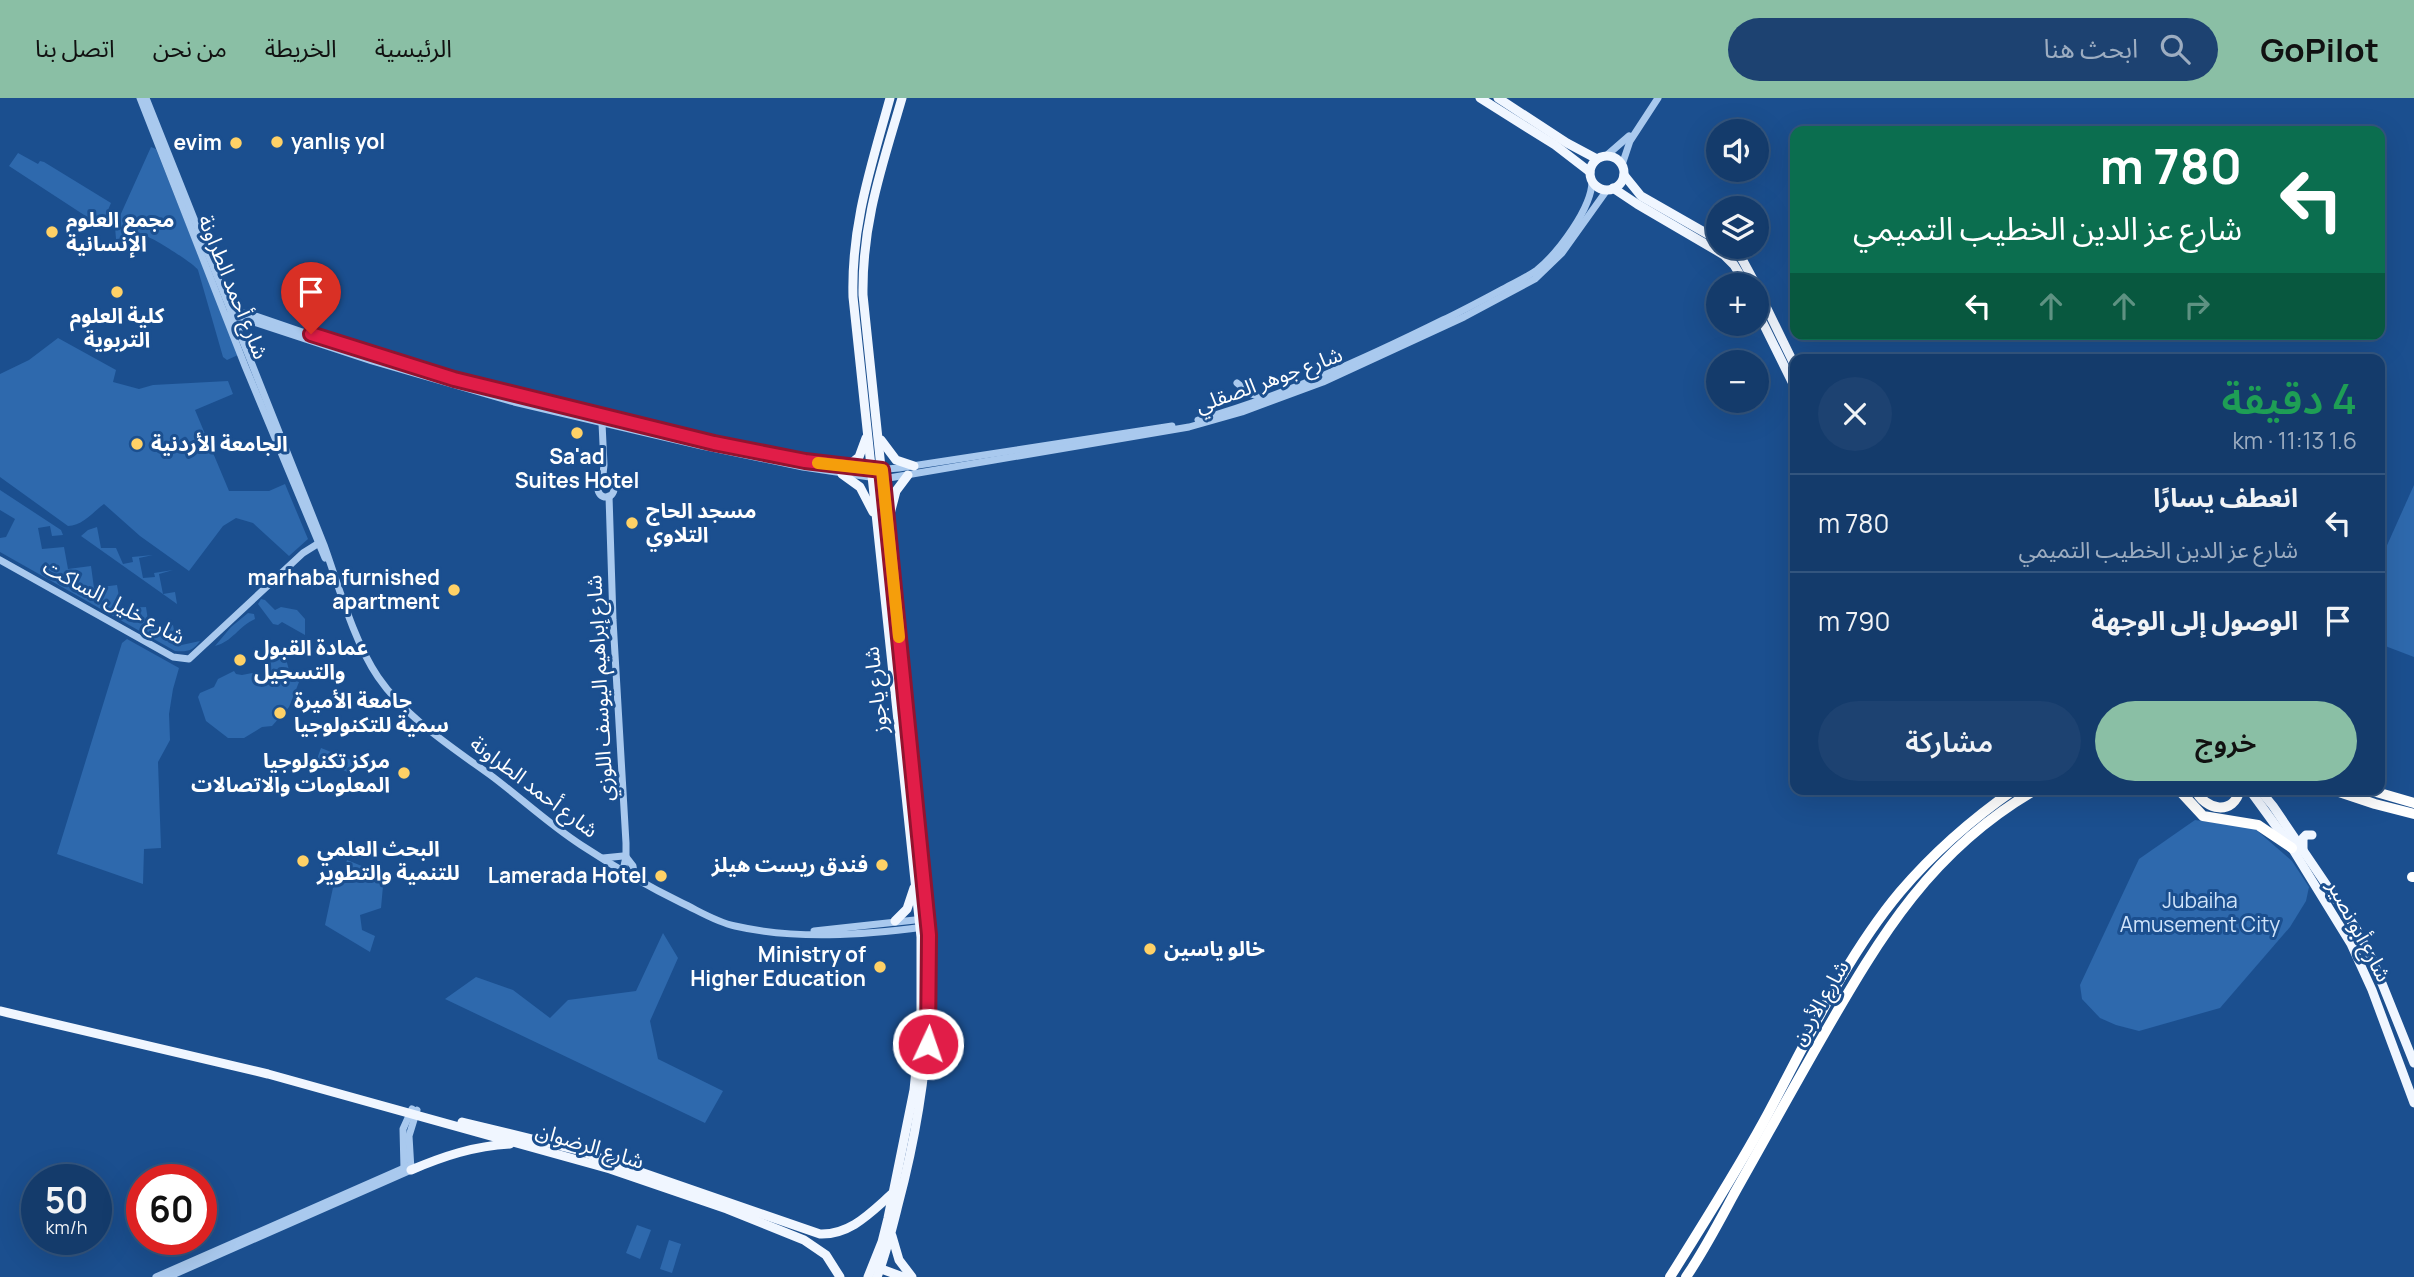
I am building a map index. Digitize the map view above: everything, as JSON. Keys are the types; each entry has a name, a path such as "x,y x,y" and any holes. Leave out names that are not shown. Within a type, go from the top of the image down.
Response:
{"highway":[{"name":"شارع الأردن","path":"1670,1277 1762,1125 1844,973 1881,916 1917,873 1955,835 2007,795"},
{"name":"شارع الأردن","path":"1686,1277 1852,985 1889,926 1948,856 2028,795"},
{"path":"2184,795 2203,816 2258,825 2292,848"},
{"path":"2199,795 2204,803 2218,807 2233,804 2237,795"},
{"path":"2348,795 2414,814"},
{"path":"2385,795 2414,803"}],"main road":[{"name":"شارع ياجوز","path":"877,1270 914,1090 920,1046 924,923 915,886 853,298 853,257 860,204 890,98"},
{"name":"شارع ياجوز","path":"869,1277 877,1270 891,1230 916,1133 925,1080 930,999 883,474 863,295 864,247 873,197 902,98"},
{"path":"1480,98 1555,145 1601,188 1610,189 1724,255 1739,273"},
{"path":"1498,98 1567,142 1602,157 1614,157 1641,196 1706,233"},
{"path":"1591,176 1602,157"},
{"path":"1610,189 1620,183 1623,170"},
{"path":"1769,313 1790,356"},
{"path":"1769,335 1790,378"},
{"path":"867,429 860,454 844,470 860,487 877,520"},
{"path":"879,437 893,458 914,466"},
{"path":"888,533 893,499 908,475"},
{"name":"شارع أبو نصير","path":"2253,795 2292,848 2351,944 2410,1083 2414,1102"},
{"name":"شارع أبو نصير","path":"2263,795 2357,930 2414,1063"},
{"path":"2304,854 2302,838 2312,835"},
{"path":"895,921 906,909 915,886"},
{"name":"شارع الرضوان","path":"0,1011 268,1074 369,1102 378,1102 521,1144 611,1165"},
{"name":"شارع الرضوان","path":"413,1112 501,1131 611,1165"},
{"path":"407,1168 487,1145 521,1144"},
{"path":"611,1165 812,1238 840,1277"},
{"name":"شارع الرضوان","path":"631,1172 796,1237 812,1238"},
{"path":"812,1238 849,1228 866,1219 894,1192"},
{"path":"891,1230 899,1260 912,1277"},
{"path":"877,1270 904,1277"}],"street":[{"name":"شارع أحمد الطراونة","path":"140,98 366,655 385,686 420,722 562,831 635,878 727,924 765,931 827,936 877,934 924,923"},
{"name":"شارع أحمد الطراونة","path":"146,98 225,298 230,318 321,544"},
{"path":"1602,157 1629,136 1657,98"},
{"path":"1623,170 1630,141 1657,98"},
{"name":"شارع جوهر الصقلي","path":"883,474 914,466 1183,424 1265,398 1361,359 1410,337 1532,273 1551,257 1581,214 1590,196 1591,176"},
{"name":"شارع جوهر الصقلي","path":"883,474 908,475 1189,427 1242,412 1323,382 1451,323 1535,279 1562,253 1610,189"},
{"path":"225,298 247,316 458,387 702,446 883,474"},
{"path":"230,318 247,316 454,379 714,443 844,470"},
{"path":"237,330 247,316"},
{"path":"1237,383 1251,394 1265,398"},
{"path":"602,423 606,482 614,490 606,496 599,488 606,482"},
{"name":"شارع إبراهيم اليوسف اللوزي","path":"606,496 610,522 625,855 621,869"},
{"name":"شارع خليل الساكت","path":"0,560 173,657 189,659 303,553 321,544"},
{"path":"602,858 625,855 633,866 635,878"},
{"name":"شارع أحمد الطراونة","path":"803,933 895,921 924,923"},
{"path":"407,1168 403,1129 413,1112"},
{"path":"156,1277 407,1168"},
{"path":"168,1277 407,1168"}],"green space":[{"path":"151,147 156,149 238,355 227,360 223,357 198,270 181,256 147,236 116,239 115,227"},
{"path":"18,153 38,164 40,161 44,162 111,203 101,226 9,166"},
{"path":"58,338 116,370 113,382 139,389 153,385 228,381 233,394 195,410 229,491 269,491 285,484 308,539 289,556 253,523 236,518 223,526 189,571 140,536 104,504 83,521 68,526 0,477 0,374 29,360"},
{"path":"2414,485 2414,657 2385,646 2385,550"},
{"path":"0,490 61,530 63,535 52,536 50,526 38,528 42,549 64,547 68,569 91,566 94,588 117,585 121,608 146,607 149,627 173,625 177,646 200,641 189,650 175,651 0,552 0,538 6,537 15,519 0,510"},
{"path":"97,527 101,548 116,548 123,564 133,562 132,557 153,555 139,558 143,578 155,577 154,573 173,570 159,574 163,594 175,592 177,604 81,536"},
{"path":"261,599 275,610 281,607 297,610 305,619 305,635 282,622 273,624 258,604"},
{"path":"248,613 254,614 255,619 215,646 231,627"},
{"path":"127,639 179,668 169,714 170,740 158,762 161,848 144,849 143,884 57,854 122,643"},
{"path":"287,651 290,655 286,659 289,670 299,682 289,707 272,726 262,727 244,738 228,738 206,721 198,697 200,693 214,687 218,679 234,671 242,675 257,672 261,687 270,684 270,660 282,657"},
{"path":"321,748 354,761 350,773 317,759"},
{"name":"Jubaiha Amusement City","path":"2195,820 2254,828 2292,861 2309,887 2306,901 2290,927 2220,1008 2139,1031 2116,1025 2100,1018 2082,999 2080,985 2139,859"},
{"path":"347,860 384,875 381,908 360,915 362,930 375,936 370,952 325,925 334,883 340,884"},
{"path":"663,933 678,958 650,1021 658,1059 723,1091 705,1123 445,999 476,977 513,990 550,1018 568,1000 636,991"},
{"path":"637,1225 651,1230 640,1259 626,1253"},
{"path":"669,1240 681,1244 672,1273 660,1269"}],"slow traffic":[{"path":"818,463 882,470 899,637"}],"place":[{"name":"yanlış yol","path":"277,142"},
{"name":"evim","path":"236,143"},
{"name":"مجمع العلوم الإنسانية","path":"52,232"},
{"name":"كلية العلوم التربوية","path":"117,292"},
{"name":"Sa'ad Suites Hotel","path":"577,433"},
{"name":"الجامعة الأردنية","path":"137,444"},
{"name":"مسجد الحاج التلاوي","path":"632,523"},
{"name":"marhaba furnished apartment","path":"454,590"},
{"name":"عمادة القبول والتسجيل","path":"240,660"},
{"name":"جامعة الأميرة سمية للتكنولوجيا","path":"280,713"},
{"name":"مركز تكنولوجيا المعلومات والاتصالات","path":"404,773"},
{"name":"البحث العلمي للتنمية والتطوير","path":"303,861"},
{"name":"فندق ريست هيلز","path":"882,865"},
{"name":"Lamerada Hotel","path":"661,876"},
{"name":"خالو ياسين","path":"1150,949"},
{"name":"Ministry of Higher Education","path":"880,967"}],"route":[{"path":"311,334 454,379 714,443 805,461 882,470 929,935 928,1044"}]}
